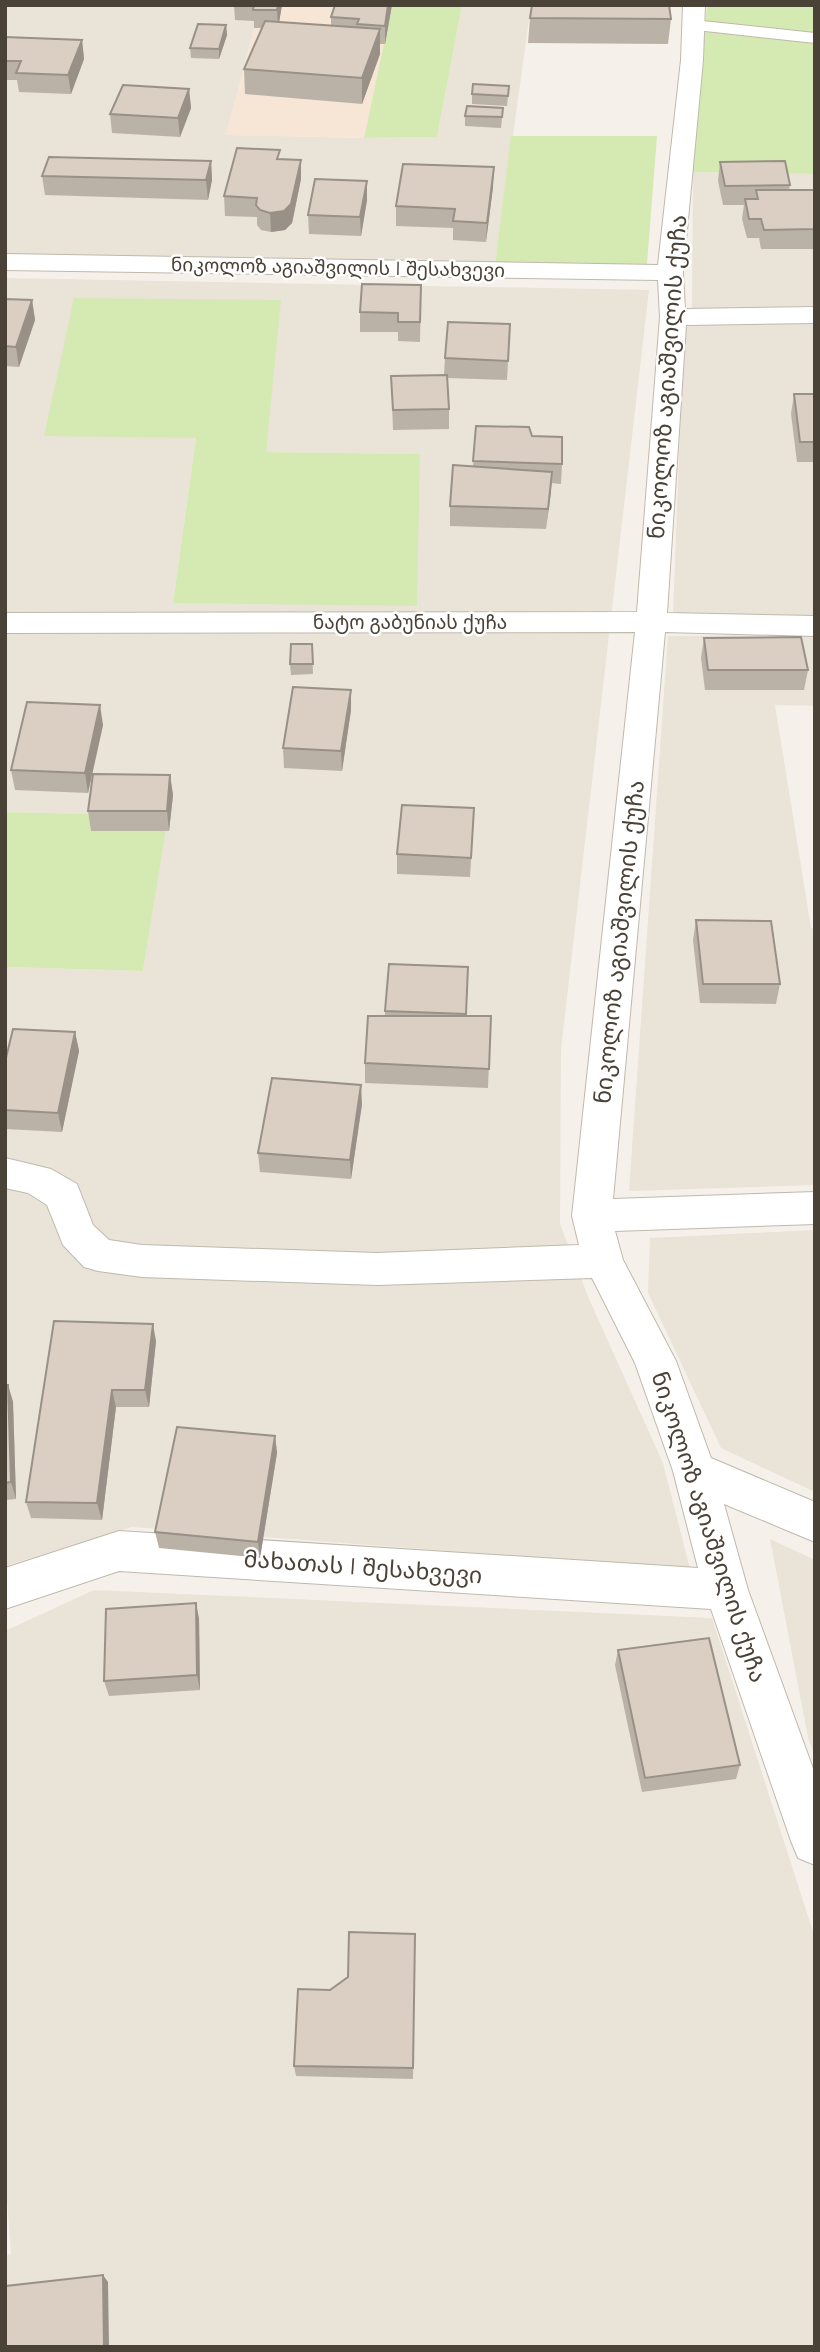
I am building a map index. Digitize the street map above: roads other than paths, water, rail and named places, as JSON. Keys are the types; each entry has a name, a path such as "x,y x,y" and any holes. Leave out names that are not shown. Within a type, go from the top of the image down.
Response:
{"street":[{"name":"ნიკოლოზ აგიაშვილის ქუჩა","path":"694,15 692,60 670,273 673,317 651,622 592,1216 603,1261 655,1361 694,1471 726,1590 815,1841"},
{"name":"ნიკოლოზ აგიაშვილის I შესახვევი","path":"5,262 670,273"},
{"path":"673,317 815,315"},
{"name":"ნატო გაბუნიას ქუჩა","path":"5,623 651,622 815,626"},
{"path":"5,1173 37,1180 62,1195 77,1234 98,1255 142,1261 377,1269 603,1261"},
{"path":"592,1216 815,1208"},
{"path":"694,1471 815,1522"},
{"name":"მახათას I შესახვევი","path":"5,1589 119,1551 726,1590"}],"lane":[{"path":"694,15 815,38"}]}
